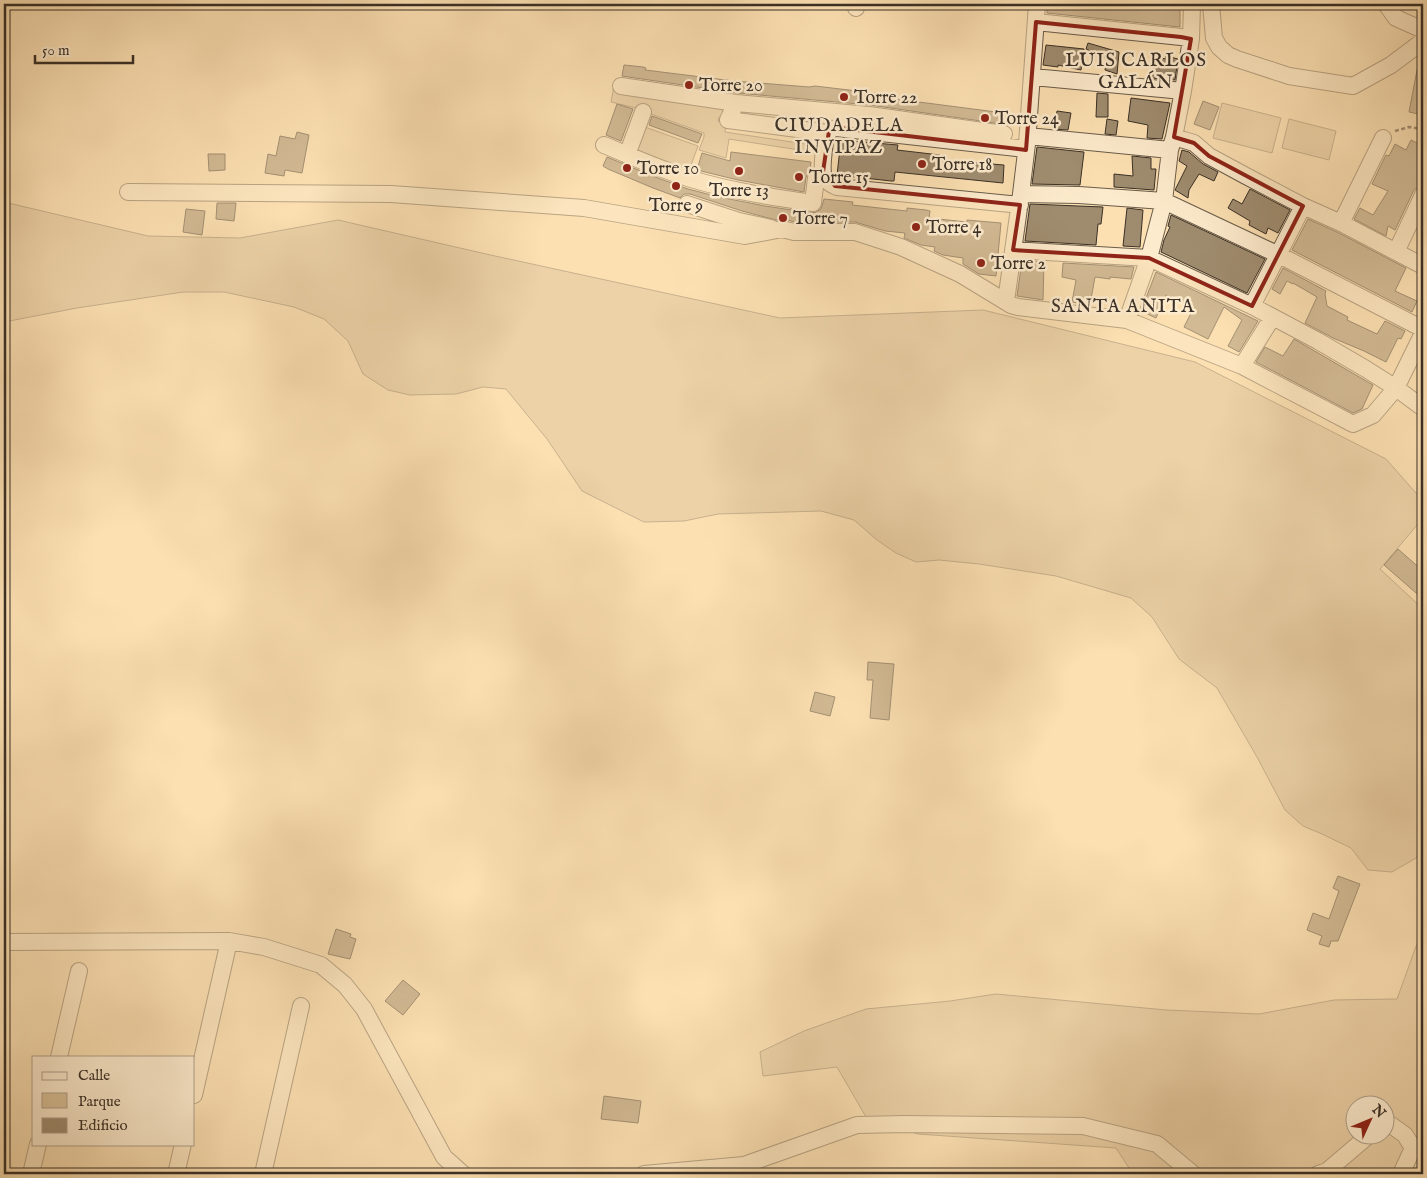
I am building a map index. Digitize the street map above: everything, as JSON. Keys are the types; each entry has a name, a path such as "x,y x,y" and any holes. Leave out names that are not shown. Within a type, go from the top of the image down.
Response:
{"street":[{"path":"1006,301 1027,143 1037,4"},
{"path":"1127,320 1149,258 1164,201 1191,39 1192,4"},
{"path":"1211,4 1214,38 1219,47 1228,55 1237,59 1289,76 1353,86 1391,65 1423,41"},
{"path":"1386,4 1396,18 1423,30"},
{"path":"1036,22 1191,39"},
{"path":"1032,77 1183,90"},
{"path":"621,86 728,102 869,115 1004,134"},
{"path":"728,102 728,120 828,132 832,129 840,128 1027,143 1194,143 1209,156 1302,206 1341,223 1423,266"},
{"path":"627,155 643,112"},
{"path":"828,132 822,168 824,177 837,187 1020,200 1079,195 1164,201 1279,255 1423,329"},
{"path":"1341,223 1383,138"},
{"path":"604,145 689,178 721,187 767,196 813,203 816,178 828,181"},
{"path":"128,192 391,194 584,208 745,236 782,229"},
{"path":"1396,252 1423,195"},
{"path":"686,204 739,221 794,232 855,232 902,247 960,274 1018,307 1127,320 1242,366 1353,424 1373,416 1396,388 1423,333"},
{"path":"1252,306 1302,206"},
{"path":"1013,250 1149,258 1252,306 1318,341 1396,388 1423,408"},
{"path":"1242,366 1272,318"},
{"path":"4,942 229,941 264,947 321,965 345,985 364,1009 444,1157 463,1174"},
{"path":"195,1091 229,941"},
{"path":"59,1056 79,971"},
{"path":"263,1174 301,1006"},
{"path":"644,1174 744,1165 857,1125 905,1124 1083,1126 1157,1144 1193,1174"},
{"path":"1394,1127 1404,1135 1413,1148 1401,1174"},
{"path":"31,1174 38,1146"},
{"path":"176,1174 183,1146"},
{"path":"1318,1174 1327,1171 1356,1146"}],"path":[{"path":"1383,138 1409,127 1423,129"}],"highlighted area":[{"path":"1036,22 1181,37 1191,39 1174,137 1194,143 1209,156 1303,206 1252,306 1149,258 1013,250 1020,205 835,186 823,172 829,131 840,128 1026,150"}],"green space":[{"path":"614,86 720,103 724,117 719,117 718,121 726,122 725,132 812,145 812,152 729,139 726,158 699,150 704,133 640,109 611,102"},
{"path":"1222,103 1281,118 1272,153 1213,138"},
{"path":"1289,119 1336,131 1329,160 1282,148"},
{"path":"645,127 698,146 687,176 635,156"},
{"path":"4,202 148,236 240,238 338,220 780,318 983,310 1195,362 1386,459 1423,501 1423,518 1380,569 1423,609 1423,846 1416,858 1392,872 1368,870 1351,848 1303,826 1285,810 1217,688 1179,659 1152,617 1131,598 1056,576 939,560 916,562 896,553 877,540 854,520 821,511 718,514 684,521 644,522 582,491 547,439 506,389 483,387 456,394 410,395 388,390 363,374 348,341 324,319 294,307 224,292 183,292 77,308 4,322"},
{"path":"1423,927 1423,1174 1133,1174 1116,1148 918,1134 866,1117 837,1067 763,1076 760,1052 804,1031 866,1009 950,1001 996,994 1166,1010 1259,1014 1334,1000 1397,999"}],"building":[{"path":"1047,4 1180,4 1180,27 1047,13"},
{"path":"1088,43 1119,52 1117,74 1105,70 1106,58 1086,49"},
{"path":"1046,45 1084,49 1081,70 1058,65 1058,67 1043,65"},
{"path":"1166,56 1178,59 1175,80 1152,78 1155,57 1166,59"},
{"path":"624,65 643,67 646,68 645,70 734,81 815,86 874,93 880,94 880,97 1010,115 1008,125 870,105 737,93 622,76"},
{"path":"1418,65 1423,65 1423,115 1409,112"},
{"path":"1097,93 1108,94 1108,117 1096,117"},
{"path":"1131,98 1170,103 1162,139 1147,138 1148,125 1128,121"},
{"path":"1203,101 1219,107 1210,130 1194,124"},
{"path":"617,104 633,109 621,141 606,135"},
{"path":"1057,111 1071,113 1068,130 1054,129"},
{"path":"652,116 702,134 698,143 649,125"},
{"path":"1107,119 1118,121 1116,135 1105,134"},
{"path":"297,132 309,135 302,173 285,170 284,176 265,173 268,154 276,156 280,136 295,139"},
{"path":"841,140 898,145 897,150 940,155 941,160 1004,165 1003,183 895,172 894,181 837,175"},
{"path":"1411,140 1423,146 1423,185 1414,190 1395,230 1388,226 1386,236 1354,219 1360,208 1373,215 1388,191 1372,184 1386,155 1389,156 1395,144 1406,150"},
{"path":"1037,147 1084,152 1080,185 1032,184"},
{"path":"1182,150 1189,152 1203,164 1218,172 1214,181 1199,174 1189,190 1188,198 1175,190 1187,166 1179,161"},
{"path":"731,152 811,162 804,192 738,180 697,170 702,153 730,161"},
{"path":"208,154 225,154 225,170 209,171"},
{"path":"1132,156 1151,158 1151,169 1156,169 1154,190 1114,187 1114,174 1133,176"},
{"path":"607,157 688,189 765,206 812,213 821,209 824,199 853,202 852,205 907,211 907,208 926,210 930,211 929,218 1001,223 996,276 979,274 963,264 963,258 943,255 934,251 935,247 921,245 904,238 905,233 885,231 855,222 830,222 807,219 807,222 795,222 784,219 776,220 690,194 684,194 680,198 608,169 603,166"},
{"path":"1250,189 1290,210 1278,233 1268,228 1266,234 1249,225 1250,221 1228,208 1233,199 1242,204"},
{"path":"217,203 236,203 234,221 216,219"},
{"path":"1030,204 1103,207 1101,224 1098,224 1096,245 1025,241"},
{"path":"1127,208 1143,210 1140,247 1123,246"},
{"path":"186,209 205,211 202,235 183,232"},
{"path":"1171,215 1265,259 1247,293 1161,252 1170,227 1168,226"},
{"path":"1308,219 1406,268 1395,291 1417,301 1412,312 1292,250"},
{"path":"1022,261 1044,262 1043,300 1017,296"},
{"path":"1063,263 1134,267 1131,279 1095,277 1090,305 1072,302 1076,280 1062,277"},
{"path":"1283,268 1326,291 1327,306 1348,317 1347,320 1377,334 1385,321 1405,331 1401,339 1398,338 1386,362 1305,323 1317,297 1287,281 1280,294 1272,289"},
{"path":"1156,272 1258,321 1239,352 1228,346 1242,320 1224,307 1208,339 1184,327 1194,307 1166,295 1156,318 1141,311"},
{"path":"1294,339 1373,385 1362,409 1353,413 1256,362 1265,347 1283,356"},
{"path":"1398,549 1423,571 1423,599 1384,565"},
{"path":"868,662 894,664 889,720 870,718 873,680 867,680"},
{"path":"815,692 835,697 830,716 810,711"},
{"path":"1338,876 1360,884 1338,941 1331,941 1329,947 1319,944 1322,936 1307,930 1313,913 1329,919 1339,891 1333,888"},
{"path":"336,929 351,934 350,937 356,939 350,959 328,954"},
{"path":"403,980 420,994 403,1015 385,1001"},
{"path":"604,1096 641,1101 638,1123 601,1119"}],"place":[{"name":"Torre 20","path":"689,85"},
{"name":"Torre 22","path":"844,97"},
{"name":"Torre 24","path":"985,118"},
{"name":"Torre 18","path":"922,164"},
{"name":"Torre 10","path":"627,168"},
{"name":"Torre 13","path":"739,171"},
{"name":"Torre 15","path":"799,177"},
{"name":"Torre 9","path":"676,186"},
{"name":"Torre 7","path":"783,218"},
{"name":"Torre 4","path":"916,227"},
{"name":"Torre 2","path":"981,263"}],"district":[{"name":"LUIS CARLOS GALÁN","path":"1136,70"},
{"name":"CIUDADELA INVIPAZ","path":"839,135"},
{"name":"SANTA ANITA","path":"1123,305"}]}
